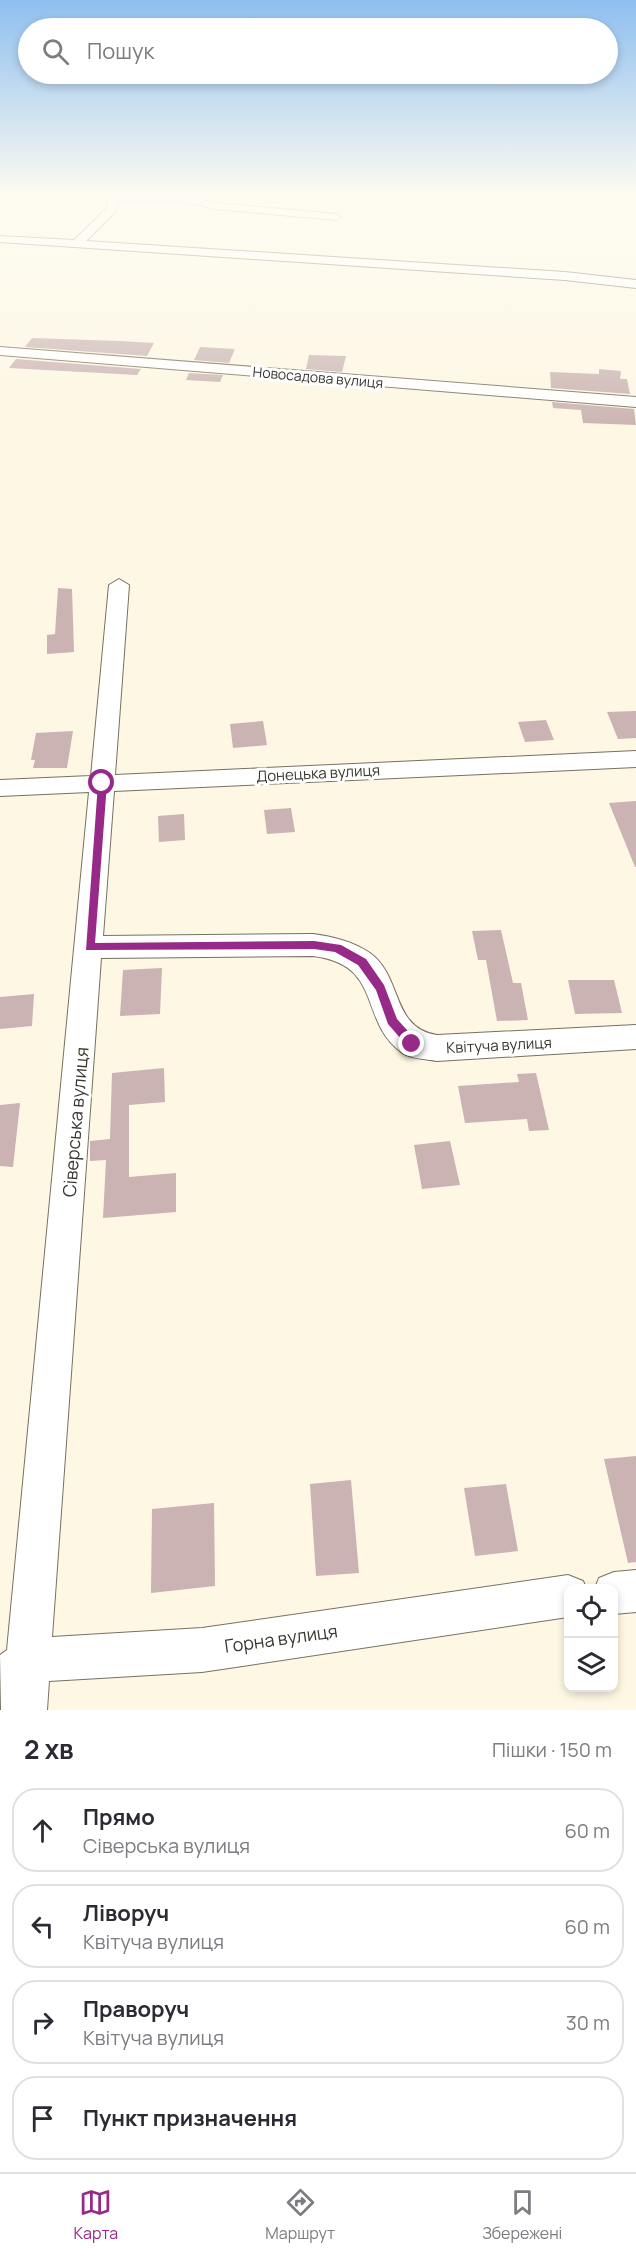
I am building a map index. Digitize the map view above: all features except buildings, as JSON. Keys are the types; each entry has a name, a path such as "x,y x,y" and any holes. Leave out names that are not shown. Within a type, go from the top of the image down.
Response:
{"street":[{"path":"546,275 636,284"},
{"name":"Новосадова вулиця","path":"0,351 636,402"},
{"name":"Сіверська вулиця","path":"24,1710 15,1671 90,947 118,585"},
{"name":"Донецька вулиця","path":"0,788 636,759"},
{"name":"Квітуча вулиця","path":"90,947 314,945 337,948 362,962 381,988 392,1021 412,1044 437,1048 636,1037"},
{"path":"618,1593 636,1591"},
{"name":"Горна вулиця","path":"15,1671 202,1650 564,1597"}],"route":[{"path":"102,783 90,947 314,945 337,948 362,962 381,988 392,1021 412,1044"}]}
